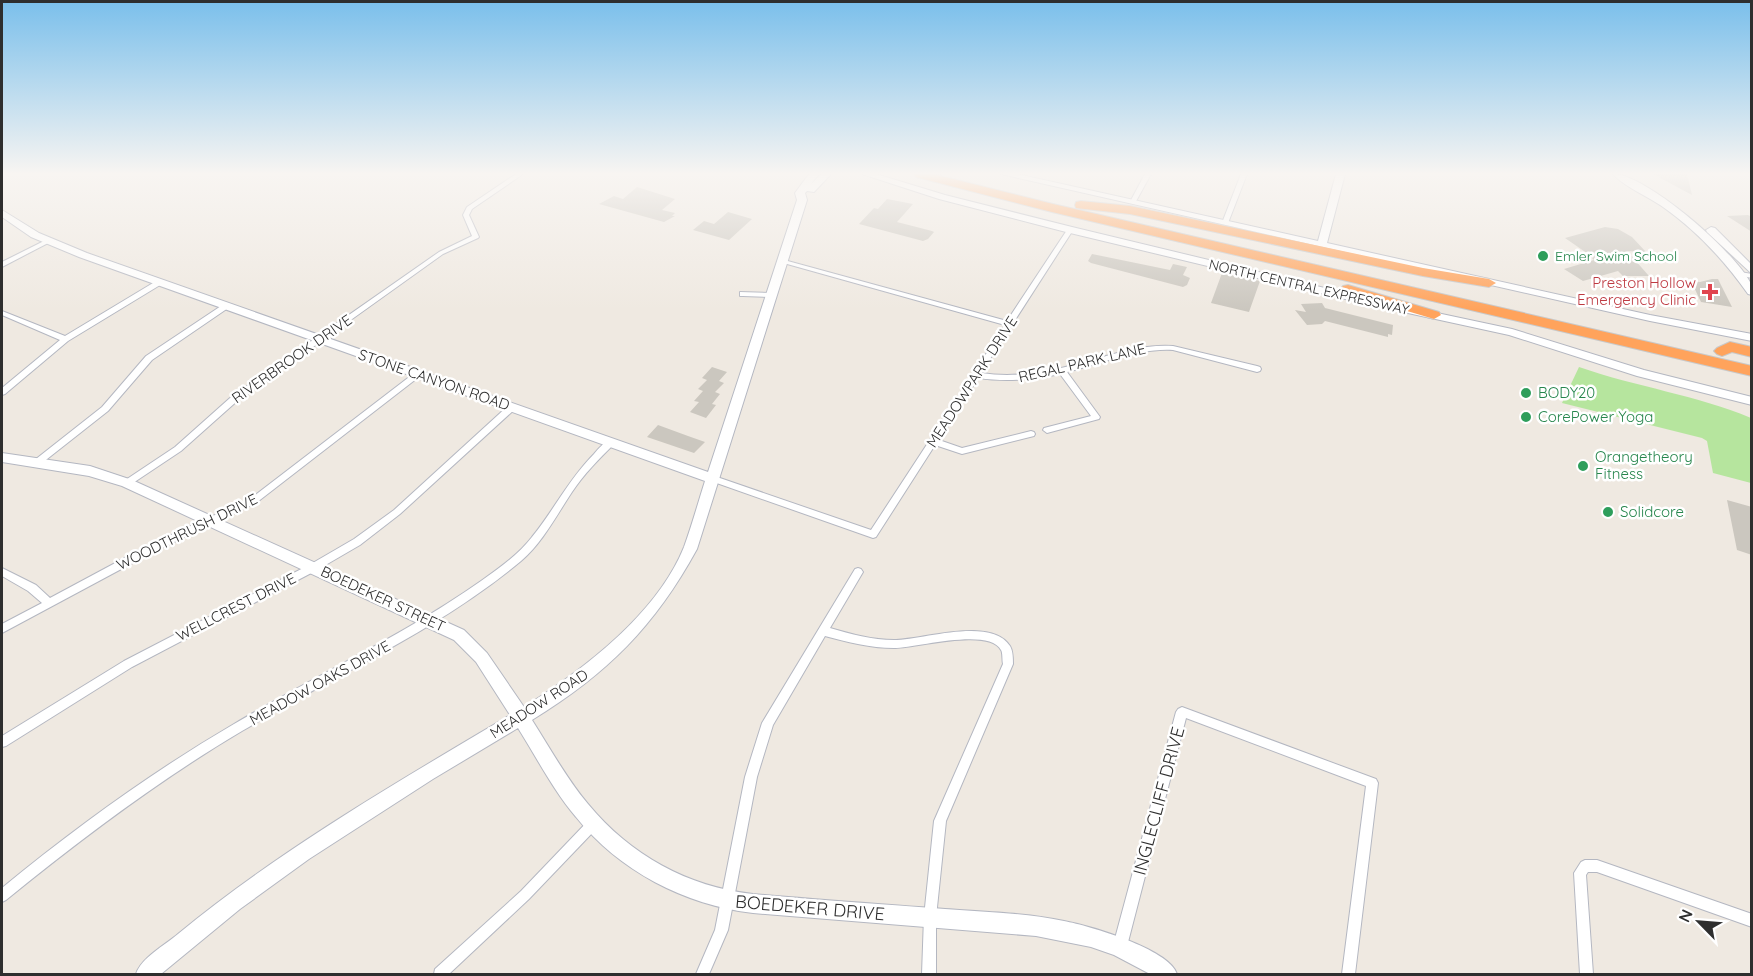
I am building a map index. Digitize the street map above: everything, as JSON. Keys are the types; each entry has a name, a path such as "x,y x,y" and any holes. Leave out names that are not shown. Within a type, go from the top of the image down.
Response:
{"highway":[{"path":"1100,220 1123,233 1362,293 1434,315"},
{"name":"NORTH CENTRAL EXPRESSWAY","path":"1101,220 1724,358 1752,359"},
{"name":"NORTH CENTRAL EXPRESSWAY","path":"1142,220 1724,358 1752,371"},
{"path":"1175,220 1423,272 1489,283"},
{"path":"1752,352 1730,348 1724,358 1752,379"}],"street":[{"name":"STONE CANYON ROAD","path":"11,220 48,242 873,534"},
{"name":"RIVERBROOK DRIVE","path":"127,483 178,449 227,405 441,253 476,237 468,220"},
{"name":"MEADOW ROAD","path":"146,975 186,940 297,856 562,693 594,668 646,620 676,576 690,549 796,220"},
{"name":"NORTH CENTRAL EXPRESSWAY","path":"1029,220 1531,337 1641,373 1704,389"},
{"path":"1210,220 1489,283 1752,338"},
{"path":"1322,244 1329,220"},
{"path":"1688,220 1748,274 1752,292"},
{"name":"MEADOWPARK DRIVE","path":"873,534 1070,230"},
{"path":"2,265 48,242"},
{"path":"782,261 1009,324"},
{"path":"2,392 64,339 161,282"},
{"path":"742,294 771,295"},
{"path":"39,461 105,409 149,358 227,306"},
{"path":"2,313 64,339"},
{"path":"1728,333 1752,333"},
{"path":"1728,333 1752,347"},
{"name":"REGAL PARK LANE","path":"977,375 1011,379 1164,346 1257,369"},
{"path":"1047,430 1096,417 1060,370"},
{"name":"WOODTHRUSH DRIVE","path":"2,629 48,602 150,549 232,513 268,491 417,374"},
{"path":"1704,389 1752,391"},
{"path":"1704,389 1752,403"},
{"name":"WELLCREST DRIVE","path":"2,742 128,664 314,567 376,529 512,407"},
{"path":"933,441 962,451 1031,434"},
{"name":"MEADOW OAKS DRIVE","path":"2,896 46,859 125,801 190,758 239,727 431,622 520,556 537,539 586,466 611,442"},
{"path":"2,457 39,461 90,471 127,483 212,521"},
{"name":"BOEDEKER STREET","path":"212,521 459,635 471,645 521,718"},
{"path":"2,572 23,583 48,602"},
{"path":"702,975 721,930 751,777 768,723 858,572"},
{"path":"823,631 861,641 898,644 947,636 980,636 1001,643 1008,651 1008,664 940,820 930,917 929,975"},
{"name":"INGLECLIFF DRIVE","path":"1120,946 1182,712 1372,783 1349,975"},
{"name":"BOEDEKER DRIVE","path":"521,718 571,796 593,824 655,872 691,890 728,901 1027,924 1071,931 1120,946 1153,963 1167,975"},
{"path":"440,975 525,895 593,824"},
{"path":"1586,975 1580,873 1585,866 1597,866 1752,921"}],"green space":[{"path":"1579,367 1709,403 1751,418 1751,483 1713,473 1707,441 1702,438 1562,403"}],"building":[{"path":"719,220 751,220 729,240 693,230 704,221 714,224"},
{"path":"863,220 899,220 897,222 934,232 923,241 859,224"},
{"path":"1733,220 1752,220 1752,232"},
{"path":"1605,227 1618,229 1632,237 1646,252 1627,251 1649,276 1623,276 1618,271 1583,281 1564,269 1594,260 1565,238"},
{"path":"1092,254 1170,270 1173,264 1187,267 1183,275 1190,278 1187,285 1183,287 1091,263 1088,261"},
{"path":"1222,273 1260,281 1249,312 1211,303"},
{"name":"Preston Hollow Emergency Clinic","path":"1718,279 1732,307 1701,302 1691,281 1700,282"},
{"path":"1322,303 1325,308 1393,325 1392,335 1388,334 1388,337 1325,321 1322,324 1307,325 1295,310 1306,312 1301,304"},
{"path":"712,367 727,372 719,381 724,383 715,392 720,394 712,404 716,405 706,418 690,412 699,402 694,401 703,391 698,389 707,380 702,378"},
{"path":"658,425 705,442 694,453 647,437"},
{"path":"1727,500 1752,507 1752,555 1737,550"}],"place":[{"name":"Emler Swim School","path":"1543,256"},
{"name":"Preston Hollow Emergency Clinic","path":"1710,292"},
{"name":"BODY20","path":"1526,393"},
{"name":"CorePower Yoga","path":"1526,417"},
{"name":"Orangetheory Fitness","path":"1583,466"},
{"name":"Solidcore","path":"1608,512"}]}
